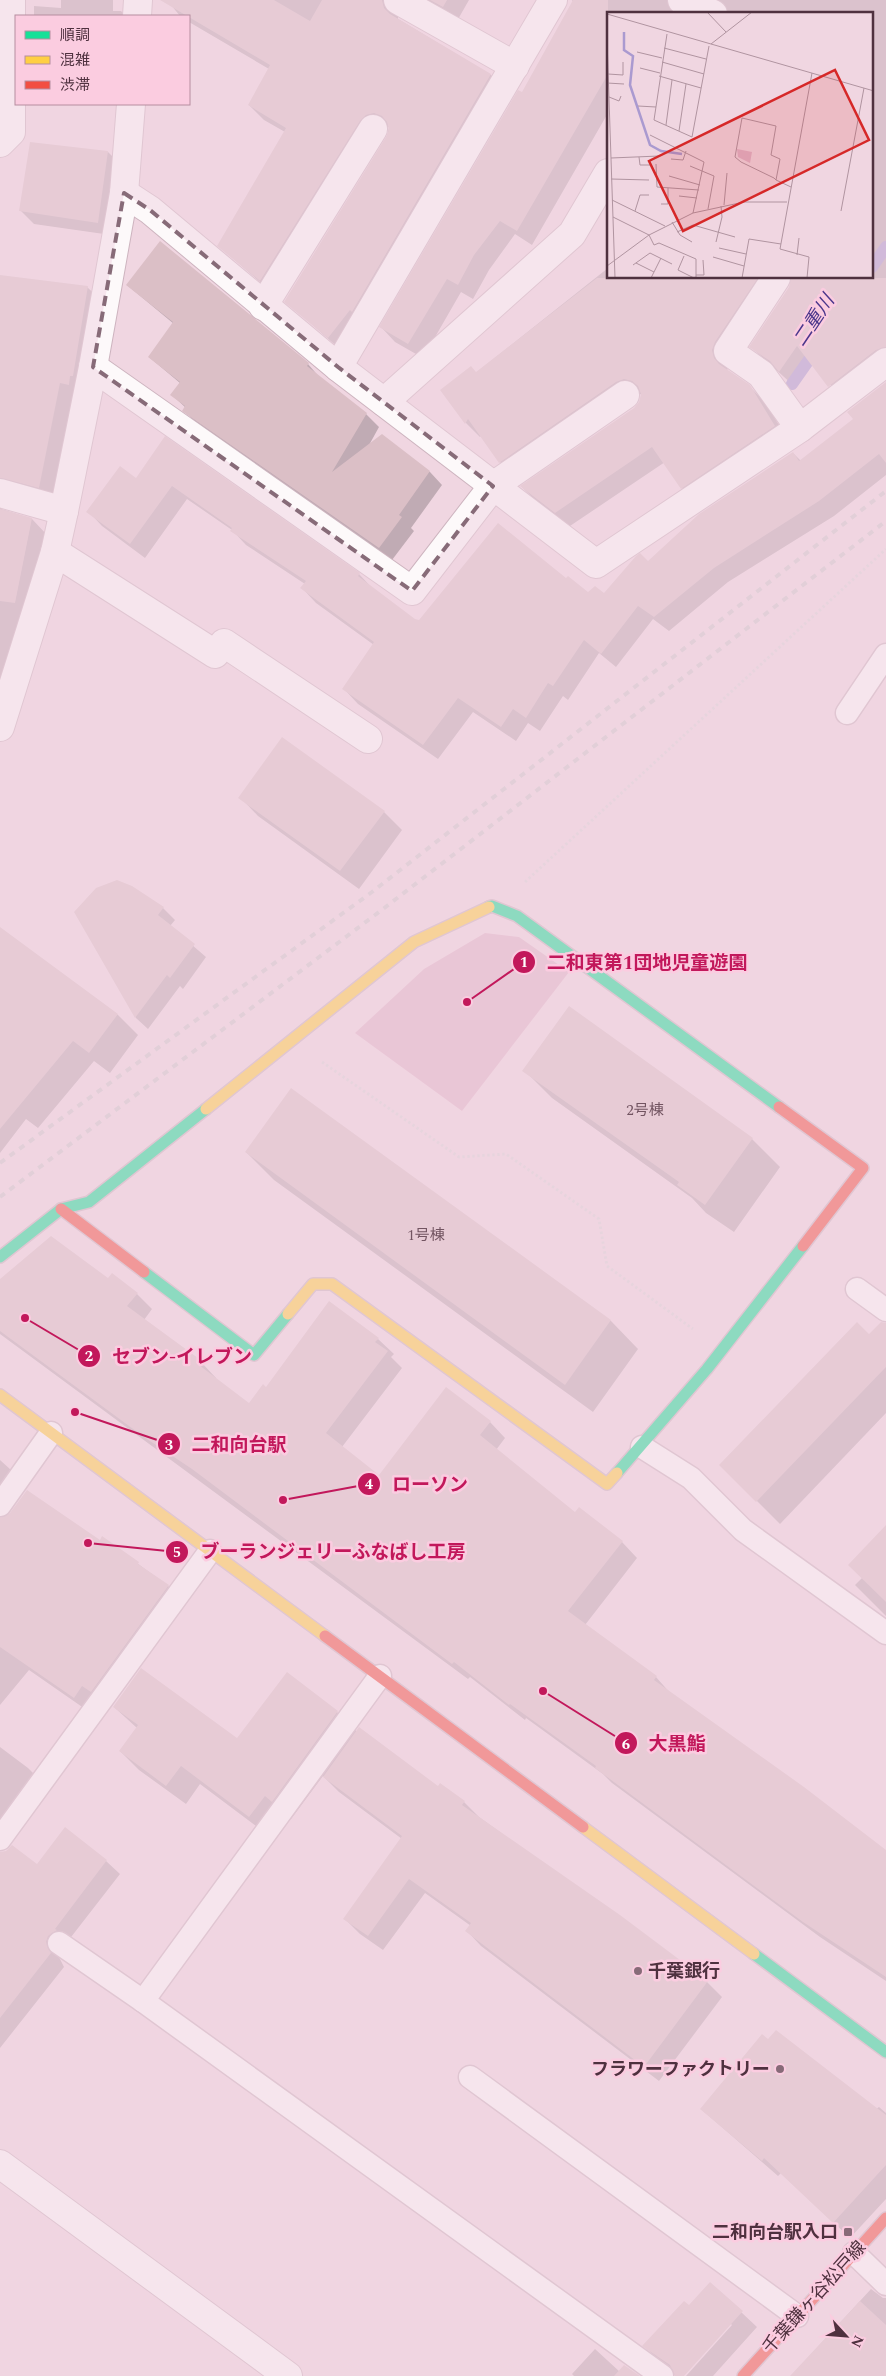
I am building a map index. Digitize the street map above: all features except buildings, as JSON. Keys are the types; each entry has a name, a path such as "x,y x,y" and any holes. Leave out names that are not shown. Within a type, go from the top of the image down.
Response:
{"street":[{"path":"0,143 11,132 11,0"},
{"path":"137,15 138,0"},
{"path":"398,0 515,66"},
{"path":"338,366 552,0"},
{"path":"682,0 709,12"},
{"path":"0,727 55,552 64,511 93,367 124,193 131,105"},
{"path":"263,306 374,129"},
{"path":"384,402 572,234 607,175"},
{"path":"124,193 150,210 263,306 338,366 596,564 800,428 886,362"},
{"path":"775,279 728,351 761,374 800,428"},
{"path":"93,367 412,591 494,486 625,396"},
{"path":"0,493 64,511"},
{"path":"55,552 215,654 224,644 368,739"},
{"path":"0,1257 61,1209 89,1202 293,1041 414,942 492,906 517,916 862,1168 721,1350 642,1447 608,1484 332,1284 313,1284 254,1356 61,1209"},
{"path":"0,1395 886,2052"},
{"path":"0,2164 288,2376"},
{"name":"千葉鎌ヶ谷松戸線","path":"743,2376 886,2218"}],"lane":[{"path":"847,713 885,659"},
{"path":"857,1289 886,1310"},
{"path":"0,1505 51,1433"},
{"path":"642,1447 691,1478 743,1530 886,1633"},
{"path":"0,1839 210,1551"},
{"path":"143,2001 380,1676"},
{"path":"59,1943 143,2001 662,2376"},
{"path":"470,2077 797,2316"},
{"path":"854,2253 886,2284"}],"path":[{"path":"492,906 519,888 886,549"},
{"path":"293,1041 459,1157 506,1154 599,1219 607,1266 721,1350"}],"highlighted area":[{"path":"124,193 150,210 338,367 493,486 412,591 93,367"}],"shaded area":[{"path":"485,933 519,937 569,972 462,1111 355,1033 424,969"}],"waterway":[{"name":"二重川","path":"874,264 886,247"},
{"name":"二重川","path":"792,384 818,347"}],"railway":[{"path":"0,1163 372,892 886,491"},
{"path":"0,1197 383,909 886,521"}],"traffic: fast":[{"path":"489,907 492,906 517,916 779,1107"},
{"path":"0,1257 61,1209 89,1202 206,1109"},
{"path":"617,1473 707,1369 803,1246"},
{"path":"144,1272 254,1355 288,1314"},
{"path":"754,1954 886,2052"}],"traffic: slow":[{"path":"206,1109 414,942 489,907"},
{"path":"288,1314 313,1284 332,1284 607,1484 617,1473"},
{"path":"0,1395 325,1636"},
{"path":"583,1827 754,1954"}],"traffic: jam":[{"path":"779,1107 863,1168 803,1246"},
{"path":"61,1209 144,1272"},
{"path":"325,1636 583,1827"},
{"path":"743,2376 886,2218"}],"place":[{"name":"二和東第1団地児童遊園","path":"467,1002"},
{"name":"セブン-イレブン","path":"25,1318"},
{"name":"二和向台駅","path":"75,1412"},
{"name":"ローソン","path":"283,1500"},
{"name":"ブーランジェリーふなばし工房","path":"88,1543"},
{"name":"大黒鮨","path":"543,1691"},
{"name":"千葉銀行","path":"638,1971"},
{"name":"フラワーファクトリー","path":"780,2069"},
{"name":"二和向台駅入口","path":"848,2232"}]}
